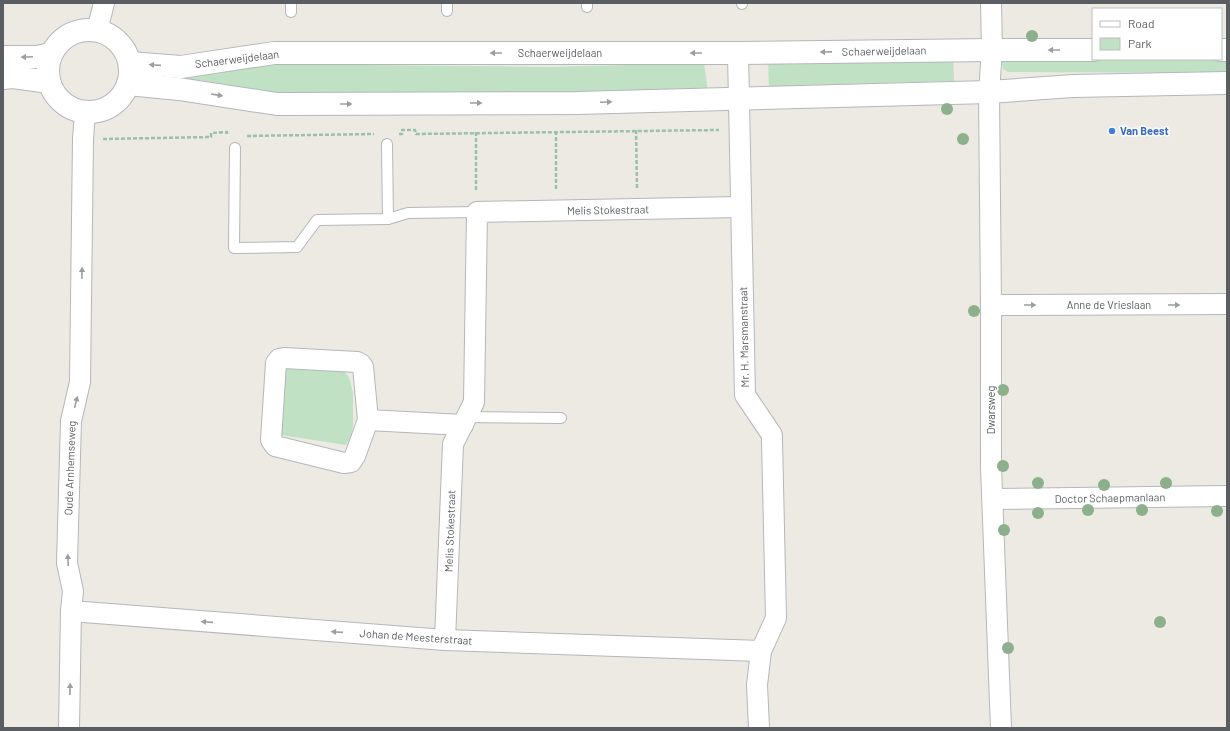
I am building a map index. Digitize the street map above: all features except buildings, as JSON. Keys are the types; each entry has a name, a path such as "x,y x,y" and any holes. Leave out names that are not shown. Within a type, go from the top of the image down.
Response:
{"street":[{"path":"97,30 104,3"},
{"path":"989,92 992,50 991,3"},
{"path":"83,30 97,30 112,37 124,48 129,74 122,96 113,105 102,111 85,112 74,110 63,103 54,94 49,82 48,68 52,54 59,43 70,34 83,30"},
{"name":"Schaerweijdelaan","path":"129,74 274,53 738,53 1092,50"},
{"name":"Mr. H. Marsmanstraat","path":"738,53 745,395 772,435 776,618 761,651 757,685 759,728"},
{"path":"3,57 37,57 52,54"},
{"path":"129,74 178,89 277,104 577,103 989,92 1073,86 1227,83"},
{"path":"3,78 13,77 49,82"},
{"name":"Dwarsweg","path":"989,92 991,467 1001,728"},
{"name":"Oude Arnhemseweg","path":"69,728 71,611 73,591 67,562 71,421 80,382 83,139 85,112"},
{"name":"Melis Stokestraat","path":"445,640 453,444 474,402 476,212 740,207"},
{"name":"Anne de Vrieslaan","path":"991,305 1227,304"},
{"path":"284,358 357,362 361,364 363,368 368,420 355,456 351,462 344,463 275,446 272,440 276,363 279,359 284,358"},
{"path":"368,420 465,421"},
{"name":"Doctor Schaepmanlaan","path":"993,499 1227,496"},
{"name":"Johan de Meesterstraat","path":"71,611 445,640 761,651"}],"lane":[{"path":"387,144 388,219"},
{"name":"Melis Stokestraat","path":"235,148 234,248 297,247 318,220 388,219 408,213 476,212"},
{"path":"465,421 561,418"}],"path":[{"path":"394,134 402,134 402,130 416,130 416,134 636,130 739,130"},
{"path":"636,130 638,209"},
{"path":"556,131 556,211"},
{"path":"83,139 211,137 211,133 227,132 227,136 231,136"},
{"path":"476,132 476,212"},
{"path":"243,136 378,134"}],"green space":[{"path":"953,55 954,81 769,87 768,61"},
{"path":"1006,55 1092,60 1222,60 1227,55 1227,73 1008,72 1003,69 1002,62"},
{"path":"704,63 708,92 249,92 207,81 169,78 268,64 549,67"},
{"path":"286,364 342,369 349,377 353,393 353,426 351,437 346,445 281,435 282,387"}],"place":[{"name":"Van Beest","path":"1112,131"}]}
